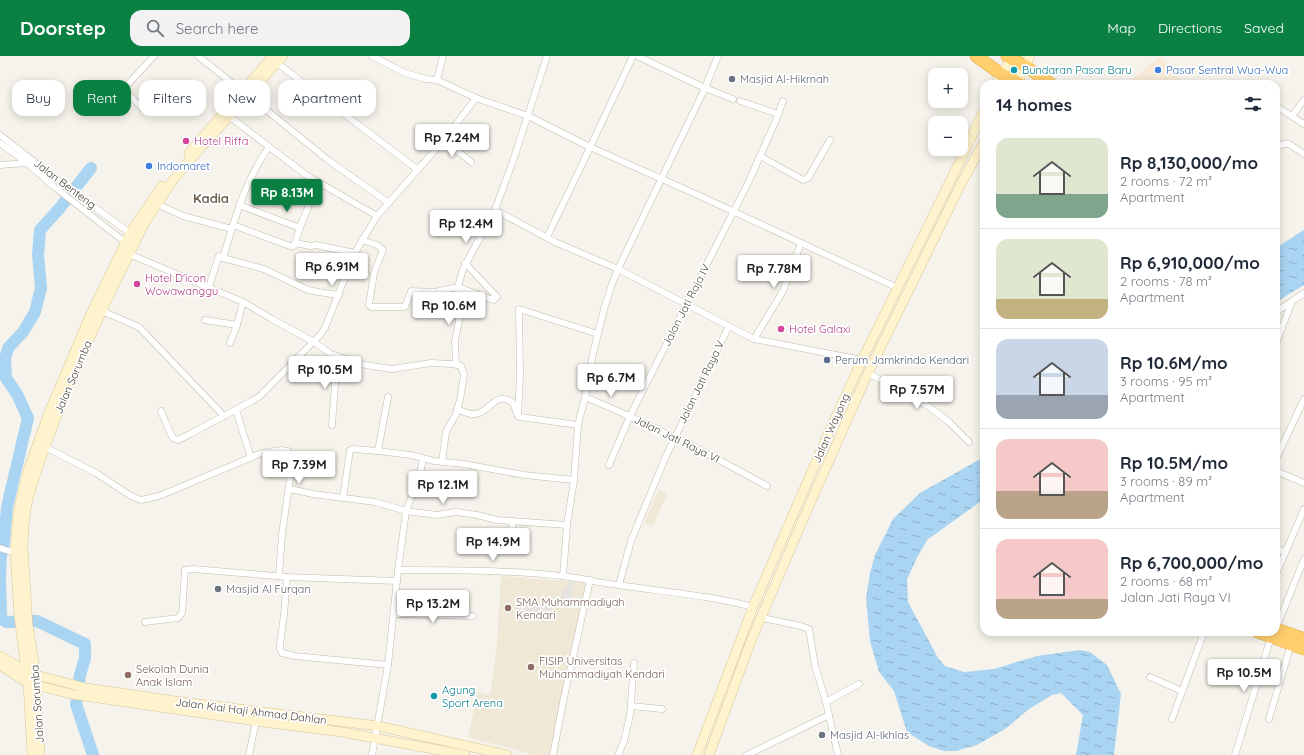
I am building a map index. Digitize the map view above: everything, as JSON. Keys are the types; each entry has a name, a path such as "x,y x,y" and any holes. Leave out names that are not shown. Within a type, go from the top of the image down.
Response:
{"highway":[{"path":"976,56 999,79"},
{"path":"1010,57 1028,61 1047,80"},
{"path":"1280,633 1304,639"},
{"path":"1280,636 1291,644 1304,649"}],"main road":[{"path":"999,79 1010,57"},
{"name":"Jalan Sorumba","path":"257,80 278,58"},
{"path":"1020,80 1028,61"},
{"name":"Jalan Sorumba","path":"32,755 29,700 32,684 36,675 24,621 13,552 21,498 28,471 48,415 89,318 131,250 130,233 172,172 224,116"},
{"name":"Jalan Sorumba","path":"40,755 32,684 26,671 24,621 24,525 33,482 70,382 144,224 173,180 230,117"},
{"name":"Jalan Wayong","path":"697,755 753,607 862,360 980,119"},
{"name":"Jalan Wayong","path":"709,755 751,641 868,373 961,184 980,149"},
{"name":"Jalan Kiai Haji Ahmad Dahlan","path":"0,656 26,671 72,690"},
{"name":"Jalan Kiai Haji Ahmad Dahlan","path":"0,666 32,684 256,721 342,732 465,755"},
{"name":"Jalan Kiai Haji Ahmad Dahlan","path":"85,692 169,700 378,726 507,755"}],"street":[{"path":"139,105 125,89 154,56"},
{"path":"372,56 405,73 426,79 437,80 476,98 528,116 590,147 801,242 898,288"},
{"path":"437,80 443,56"},
{"path":"442,462 446,432 457,409 464,375 461,366 456,364 455,341 459,321 458,287 466,263 496,210 547,56"},
{"path":"547,237 633,56"},
{"path":"637,56 705,88 733,99"},
{"path":"563,576 567,525 574,480 578,425 604,309 618,269 705,88 718,56"},
{"path":"200,57 229,80"},
{"path":"278,58 418,170"},
{"path":"161,411 171,435 173,438 178,440 260,396 320,335 355,254 377,216 444,140 476,98"},
{"path":"1292,116 1304,100"},
{"path":"740,101 778,114"},
{"name":"Jalan Jati Raja IV","path":"609,465 630,416 749,181 783,101"},
{"path":"1280,108 1304,124"},
{"path":"270,113 336,166 389,203"},
{"path":"230,117 321,184 377,216"},
{"name":"Jalan Benteng","path":"0,135 130,233"},
{"path":"444,140 471,162"},
{"path":"760,156 803,180 806,180 830,140"},
{"name":"Jalan Benteng","path":"0,143 27,163 131,250 243,302 272,320 314,342 326,351 365,365 380,368 392,369 431,364 456,364"},
{"path":"1280,146 1289,144 1304,154"},
{"path":"224,258 232,227 245,189 255,169 269,147"},
{"path":"0,165 27,163"},
{"path":"157,204 183,216 232,227 294,246 311,200 316,197 321,184"},
{"path":"240,205 300,227"},
{"path":"496,210 555,242 618,269 754,339 862,360"},
{"path":"362,240 377,245 383,250 374,273 369,298 370,306 405,307 411,291 435,292 458,287 490,299 494,300 497,298 466,263"},
{"path":"754,339 783,291 801,242"},
{"path":"295,243 355,254"},
{"path":"209,287 219,256 264,269 308,290 339,294"},
{"path":"1280,309 1304,293"},
{"path":"1280,333 1292,301"},
{"path":"230,343 237,325 243,302"},
{"path":"518,416 520,375 519,309 598,334"},
{"path":"102,311 139,327 224,416"},
{"path":"205,320 237,325"},
{"name":"Jalan Jati Raya V","path":"619,585 631,541 655,480 729,326"},
{"path":"332,426 337,356"},
{"path":"868,373 928,406 949,422 969,442"},
{"path":"378,451 388,397"},
{"name":"Jalan Jati Raya VI","path":"585,397 630,416 704,452 767,486"},
{"path":"457,409 467,413 477,414 498,399 505,399 513,403 518,416"},
{"path":"1280,450 1304,399"},
{"path":"236,410 251,458"},
{"path":"518,416 578,425"},
{"path":"45,447 96,473 131,496 141,500 159,496 268,452 281,450 288,451 292,458 290,489 282,534 279,576"},
{"path":"343,498 350,450 353,449 410,455 423,459 464,464 524,475 574,480"},
{"path":"372,755 388,665 406,511 419,478 423,459"},
{"path":"1280,474 1304,483"},
{"path":"290,489 313,494 375,502 406,511 437,515 456,512 512,522 567,525"},
{"path":"1280,564 1304,509"},
{"path":"512,522 512,546"},
{"path":"0,548 13,552"},
{"path":"1280,550 1285,552"},
{"path":"1280,617 1304,559"},
{"path":"145,622 178,618 180,616 182,613 185,570 193,569 279,576 398,581"},
{"path":"398,570 466,570 519,572 563,576 713,598 753,607"},
{"path":"287,576 284,620 280,644 282,653 295,656 388,665"},
{"path":"553,755 590,580"},
{"path":"394,614 473,616"},
{"path":"762,618 810,628 815,666 826,702 838,755"},
{"path":"1172,720 1203,636"},
{"path":"1235,755 1273,636"},
{"path":"1269,719 1291,644"},
{"path":"618,755 627,730 631,706 634,663"},
{"path":"1150,677 1182,691"},
{"path":"826,702 859,684"},
{"path":"631,706 662,709"},
{"path":"747,755 829,715"},
{"path":"248,755 256,721"}],"shaded area":[{"name":"Pasar Sentral Wua-Wua","path":"1160,56 1181,80 1132,80"},
{"path":"659,490 667,494 653,526 644,523"},
{"name":"FISIP Universitas Muhammadiyah Kendari","path":"501,576 589,583 549,755 535,755 468,737 478,692 490,695 497,643"},
{"path":"568,581 573,582 571,602 565,601 565,604 552,603 550,617 543,616 542,621 515,618 517,600 547,604 548,597 561,599 563,589 567,589"}],"water":[{"path":"1304,230 1304,285 1280,300 1280,245"},
{"path":"980,459 980,502 927,540 907,579 908,602 938,658 945,666 964,672 994,669 1037,656 1080,650 1090,652 1107,665 1121,694 1114,755 1076,755 1083,715 1061,693 1052,695 1029,709 1005,729 977,745 956,751 944,751 929,746 907,732 894,691 879,672 870,641 866,598 870,573 875,555 893,519 920,493"}],"waterway":[{"path":"0,577 7,507 28,418 17,394 6,378 5,359 8,348 23,332 35,312 41,288 38,255 40,230 59,209 91,168"},
{"path":"0,578 1,618 6,622 37,621 85,644 85,658 80,675 76,704 93,755"}],"place":[{"name":"Bundaran Pasar Baru","path":"1014,70"},
{"name":"Pasar Sentral Wua-Wua","path":"1158,70"},
{"name":"Masjid Al-Hikmah","path":"732,79"},
{"name":"Hotel Riffa","path":"186,141"},
{"name":"Indomaret","path":"149,166"},
{"name":"Hotel D'icon Wowawanggu","path":"137,284"},
{"name":"Hotel Galaxi","path":"781,329"},
{"name":"Perum Jamkrindo Kendari","path":"827,360"},
{"name":"Masjid Al Furqan","path":"218,589"},
{"name":"SMA Muhammadiyah Kendari","path":"508,608"},
{"name":"FISIP Universitas Muhammadiyah Kendari","path":"531,667"},
{"name":"Sekolah Dunia Anak Islam","path":"128,675"},
{"name":"Agung Sport Arena","path":"434,696"},
{"name":"Masjid Al-Ikhlas","path":"822,735"}],"district":[{"name":"Kadia","path":"211,198"}]}
